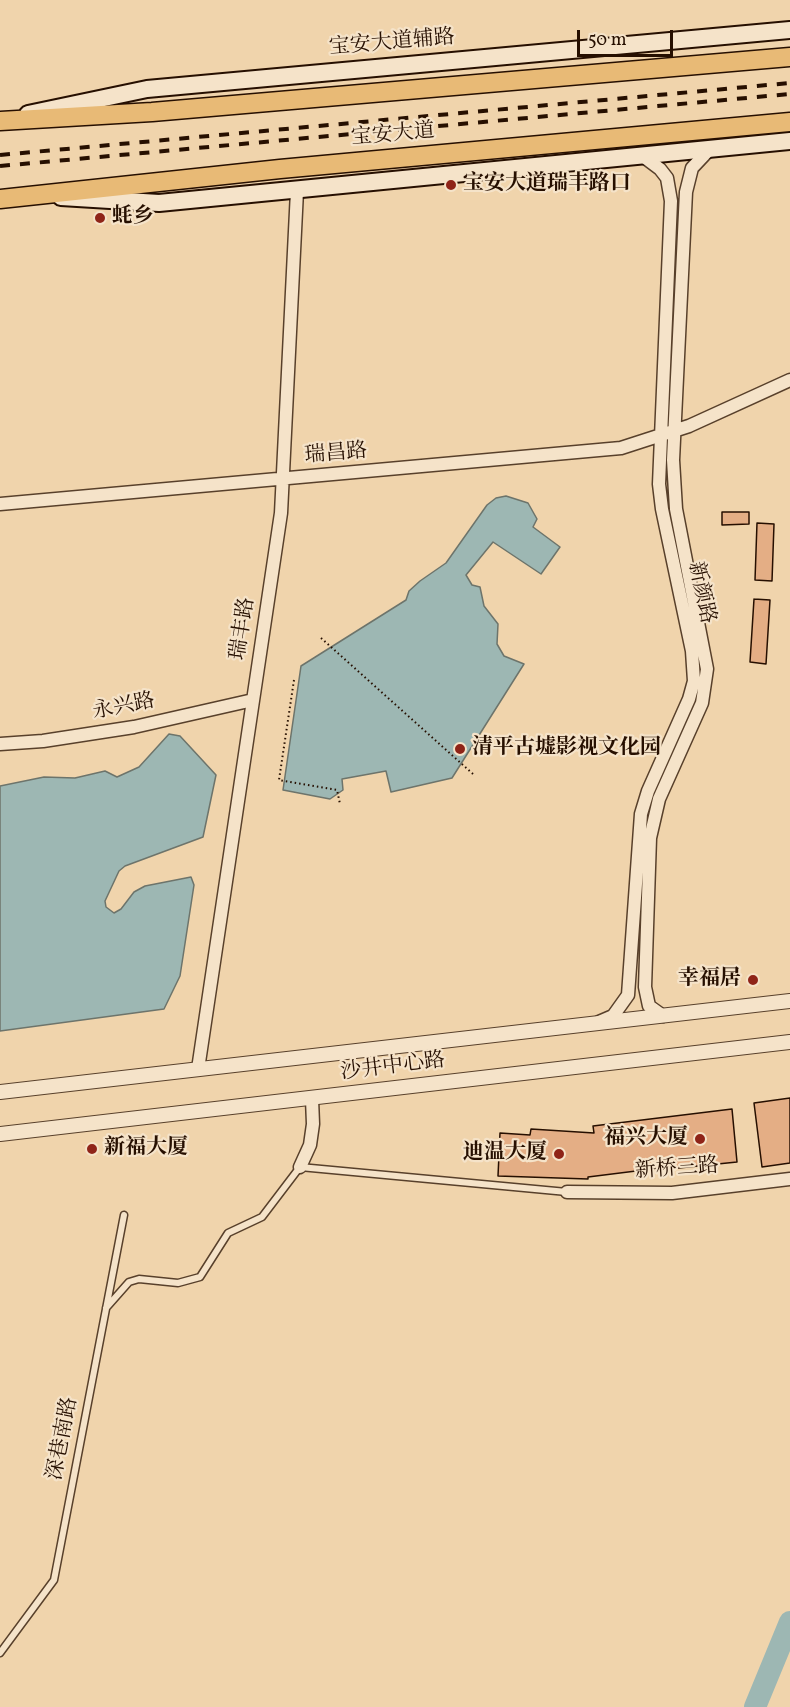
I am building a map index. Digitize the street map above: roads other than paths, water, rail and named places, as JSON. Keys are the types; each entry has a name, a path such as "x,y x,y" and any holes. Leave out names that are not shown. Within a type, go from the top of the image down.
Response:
{"main road":[{"name":"宝安大道辅路","path":"0,121 147,89 790,30"},
{"path":"0,121 152,112 790,57"},
{"name":"宝安大道","path":"0,199 280,169 790,122"},
{"path":"36,195 159,203 708,151 790,141"}],"street":[{"name":"新颜路","path":"663,1016 649,1006 645,987 650,838 659,799 702,703 707,669 706,649 676,509 673,483 686,192 692,168 708,151"},
{"name":"新颜路","path":"597,1023 613,1016 628,994 641,814 648,791 689,699 694,681 692,651 660,497 660,437 671,201 667,178 660,169 644,157"},
{"name":"瑞丰路","path":"198,1069 284,479 297,191"},
{"name":"瑞昌路","path":"0,504 621,448 674,432 790,380"},
{"name":"永兴路","path":"0,744 43,741 134,727 253,700"},
{"name":"沙井中心路","path":"0,1092 790,1001"},
{"name":"沙井中心路","path":"0,1134 790,1042"},
{"path":"300,1167 310,1145 314,1124 312,1099"},
{"name":"新桥三路","path":"567,1191 672,1193 790,1179"}],"lane":[{"path":"106,1308 129,1282 139,1280 178,1283 200,1277 228,1233 262,1217 300,1167 567,1191"},
{"name":"深巷南路","path":"0,1653 54,1580 124,1215"}],"water":[{"path":"506,496 528,503 537,519 533,527 560,547 541,574 493,542 466,575 472,585 480,587 484,606 498,624 497,644 504,656 524,664 452,778 391,792 386,771 342,779 343,790 330,799 283,790 301,666 406,600 409,591 446,563 487,505 496,498"},
{"path":"169,734 180,736 216,775 203,837 125,866 119,871 105,901 106,907 114,913 121,909 134,892 145,886 191,877 194,885 180,976 164,1009 0,1031 0,786 44,777 75,778 105,771 117,777 139,767"}],"waterway":[{"path":"755,1707 790,1622"}],"railway":[{"path":"0,155 790,83"},
{"path":"0,166 790,94"}],"place":[{"name":"宝安大道瑞丰路口","path":"451,185"},
{"name":"蚝乡","path":"100,218"},
{"name":"清平古墟影视文化园","path":"460,749"},
{"name":"幸福居","path":"753,980"},
{"name":"福兴大厦","path":"700,1139"},
{"name":"新福大厦","path":"92,1149"},
{"name":"迪温大厦","path":"559,1154"}]}
